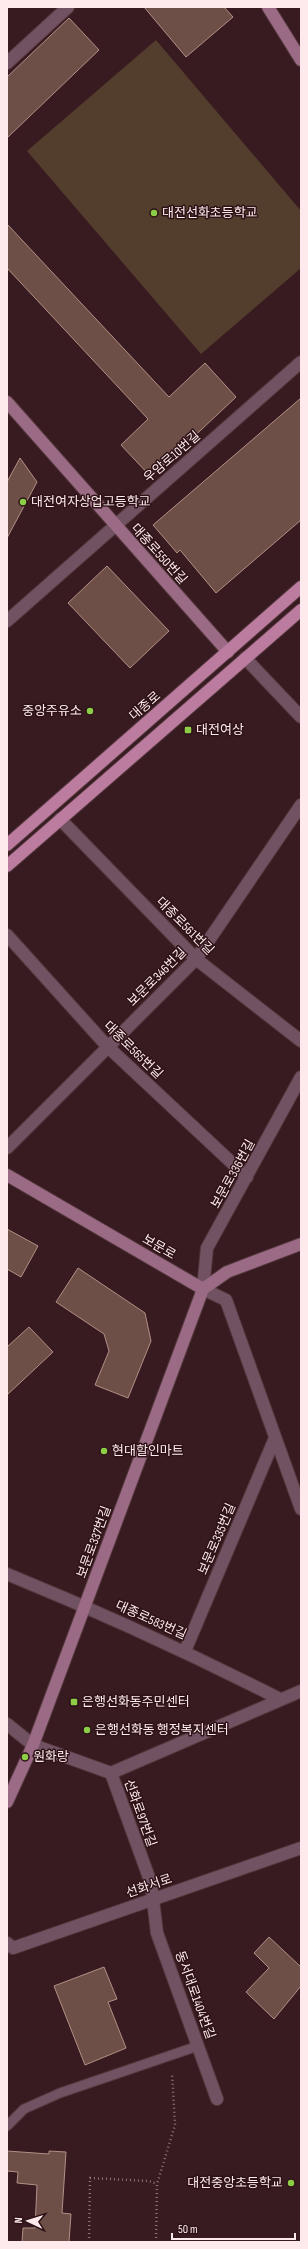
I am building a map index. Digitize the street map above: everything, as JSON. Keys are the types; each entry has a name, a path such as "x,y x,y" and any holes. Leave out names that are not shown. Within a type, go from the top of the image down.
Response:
{"main road":[{"name":"대종로","path":"7,846 301,587"},
{"path":"7,866 301,610"}],"street":[{"path":"7,63 68,7"},
{"path":"268,7 301,60"},
{"name":"우암로10번길","path":"7,621 301,362"},
{"name":"대종로550번길","path":"7,402 115,526 228,652"},
{"path":"245,658 301,717"},
{"name":"보문로346번길","path":"7,1148 196,959 301,805"},
{"name":"대종로561번길","path":"60,820 196,959 301,1041"},
{"name":"대종로565번길","path":"7,935 108,1047 247,1177"},
{"name":"보문로336번길","path":"203,1290 207,1248 297,1093 301,1077"},
{"name":"보문로","path":"7,1174 203,1290"},
{"path":"301,1244 227,1272 203,1290 226,1300 301,1509"},
{"name":"보문로337번길","path":"7,1802 33,1745 203,1290"},
{"name":"보문로335번길","path":"185,1651 275,1438"},
{"name":"대종로583번길","path":"7,1574 86,1606 185,1651 280,1699"},
{"name":"선화로97번길","path":"152,1900 151,1883 111,1773 301,1691"},
{"path":"7,1724 33,1745 111,1773"},
{"name":"선화서로","path":"7,1943 12,1948 301,1848"},
{"name":"동서대로1404번길","path":"152,1900 158,1933 217,2099"}],"lane":[{"path":"7,2126 24,2109 60,2093 198,2046"}],"path":[{"path":"156,2242 157,2184 175,2125 172,2073"},
{"path":"89,2242 90,2178 149,2180 157,2184"}],"shaded area":[{"path":"156,40 301,211 301,268 201,354 27,151"}],"building":[{"path":"144,7 224,7 233,17 186,57"},
{"path":"69,18 99,50 7,138 7,77"},
{"path":"7,224 169,397 205,363 236,397 151,477 121,445 148,419 7,268"},
{"path":"301,398 301,520 216,593 180,550 177,553 153,525"},
{"path":"20,458 37,482 7,538 7,482"},
{"path":"107,566 169,631 130,668 68,603"},
{"path":"7,1229 38,1246 21,1277 7,1269"},
{"path":"78,1268 145,1313 151,1341 128,1398 95,1385 109,1351 104,1334 56,1302"},
{"path":"29,1327 53,1352 7,1395 7,1347"},
{"path":"269,1937 301,1967 301,1986 274,2019 246,1992 269,1968 254,1953"},
{"path":"104,1967 117,1999 108,2002 126,2048 85,2065 54,1986"},
{"path":"7,2151 49,2154 49,2151 66,2152 62,2213 71,2214 69,2242 22,2242 23,2228 35,2228 37,2185 17,2183 18,2172 7,2171"}],"place":[{"name":"대전선화초등학교","path":"154,213"},
{"name":"대전여자상업고등학교","path":"23,502"},
{"name":"중앙주유소","path":"90,711"},
{"name":"대전여상","path":"188,730"},
{"name":"현대할인마트","path":"104,1451"},
{"name":"은행선화동주민센터","path":"74,1702"},
{"name":"은행선화동 행정복지센터","path":"87,1730"},
{"name":"원화랑","path":"25,1757"},
{"name":"대전중앙초등학교","path":"291,2183"}]}
